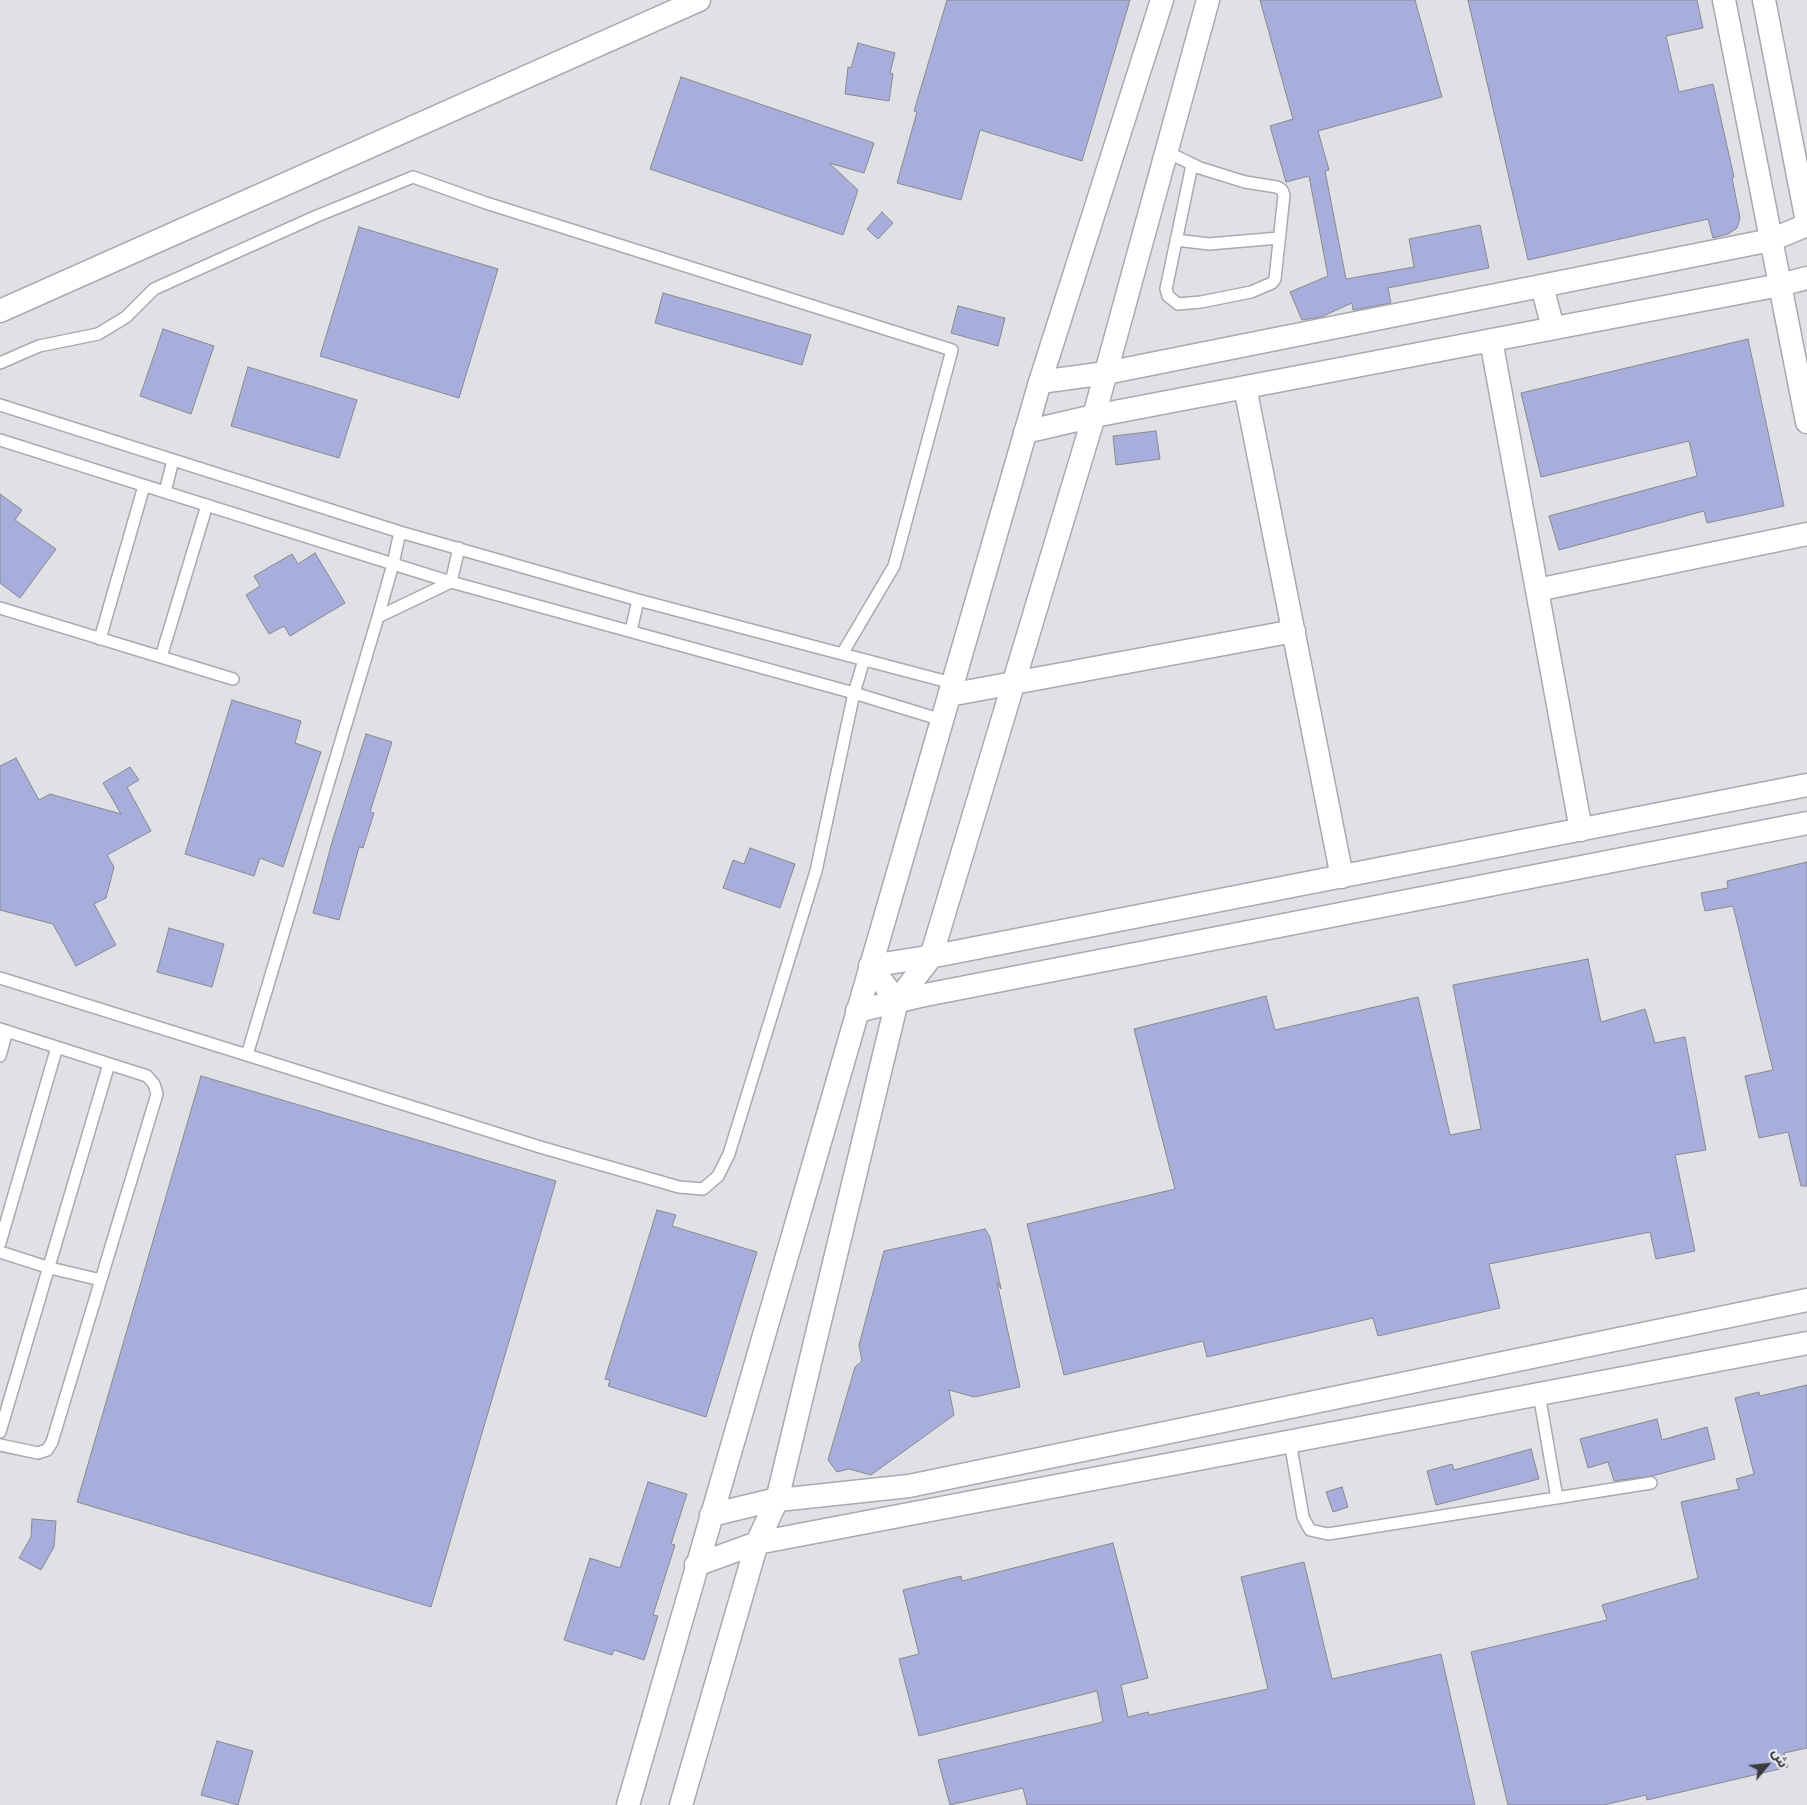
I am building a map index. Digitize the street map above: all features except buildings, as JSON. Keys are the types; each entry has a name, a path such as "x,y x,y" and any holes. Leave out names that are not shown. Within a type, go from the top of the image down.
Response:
{"street":[{"path":"0,310 699,0"},
{"path":"628,1805 1025,432 1162,0"},
{"path":"681,1805 756,1543 777,1500 897,1001 932,957 1094,416 1208,0"},
{"path":"1724,0 1807,422"},
{"path":"1040,382 1106,373 1771,240 1807,224 1764,0"},
{"path":"1025,432 1094,416 1780,285 1807,278"},
{"path":"1542,286 1553,328"},
{"path":"1491,340 1581,830"},
{"path":"1245,387 1342,876"},
{"path":"1537,590 1807,534"},
{"path":"951,689 1014,683 1294,631"},
{"path":"870,966 932,957 1807,785"},
{"path":"857,1011 897,1001 1807,823"},
{"path":"870,966 897,1001"},
{"path":"711,1515 777,1500 909,1486 1807,1300"},
{"path":"696,1565 756,1543 1807,1343"}],"lane":[{"path":"1166,152 1192,165 1245,182 1277,187 1282,190 1284,195 1272,283 1251,292 1178,304 1168,296 1166,289 1192,165"},
{"path":"0,364 39,346 98,334 126,317 154,289 317,216 413,177 505,209 952,350 894,566 842,654"},
{"path":"1176,240 1209,244 1279,238"},
{"path":"0,404 400,532 638,600 864,660 951,689"},
{"path":"0,440 451,582 854,693 942,720"},
{"path":"164,492 173,460"},
{"path":"100,639 144,486"},
{"path":"161,657 207,505"},
{"path":"247,1055 378,617 400,532"},
{"path":"451,582 459,548"},
{"path":"378,617 451,582"},
{"path":"631,631 638,600"},
{"path":"0,608 233,679"},
{"path":"0,978 540,1147 679,1187 702,1189 718,1176 728,1154 816,871 854,693 864,660"},
{"path":"0,1056 4,1030 147,1076 154,1084 158,1094 52,1442 46,1450 38,1453 0,1445"},
{"path":"0,1244 57,1047"},
{"path":"0,1432 109,1064"},
{"path":"0,1252 50,1268 100,1280"},
{"path":"1539,1394 1557,1498"},
{"path":"1290,1442 1302,1517 1310,1530 1328,1534 1651,1483"}]}
